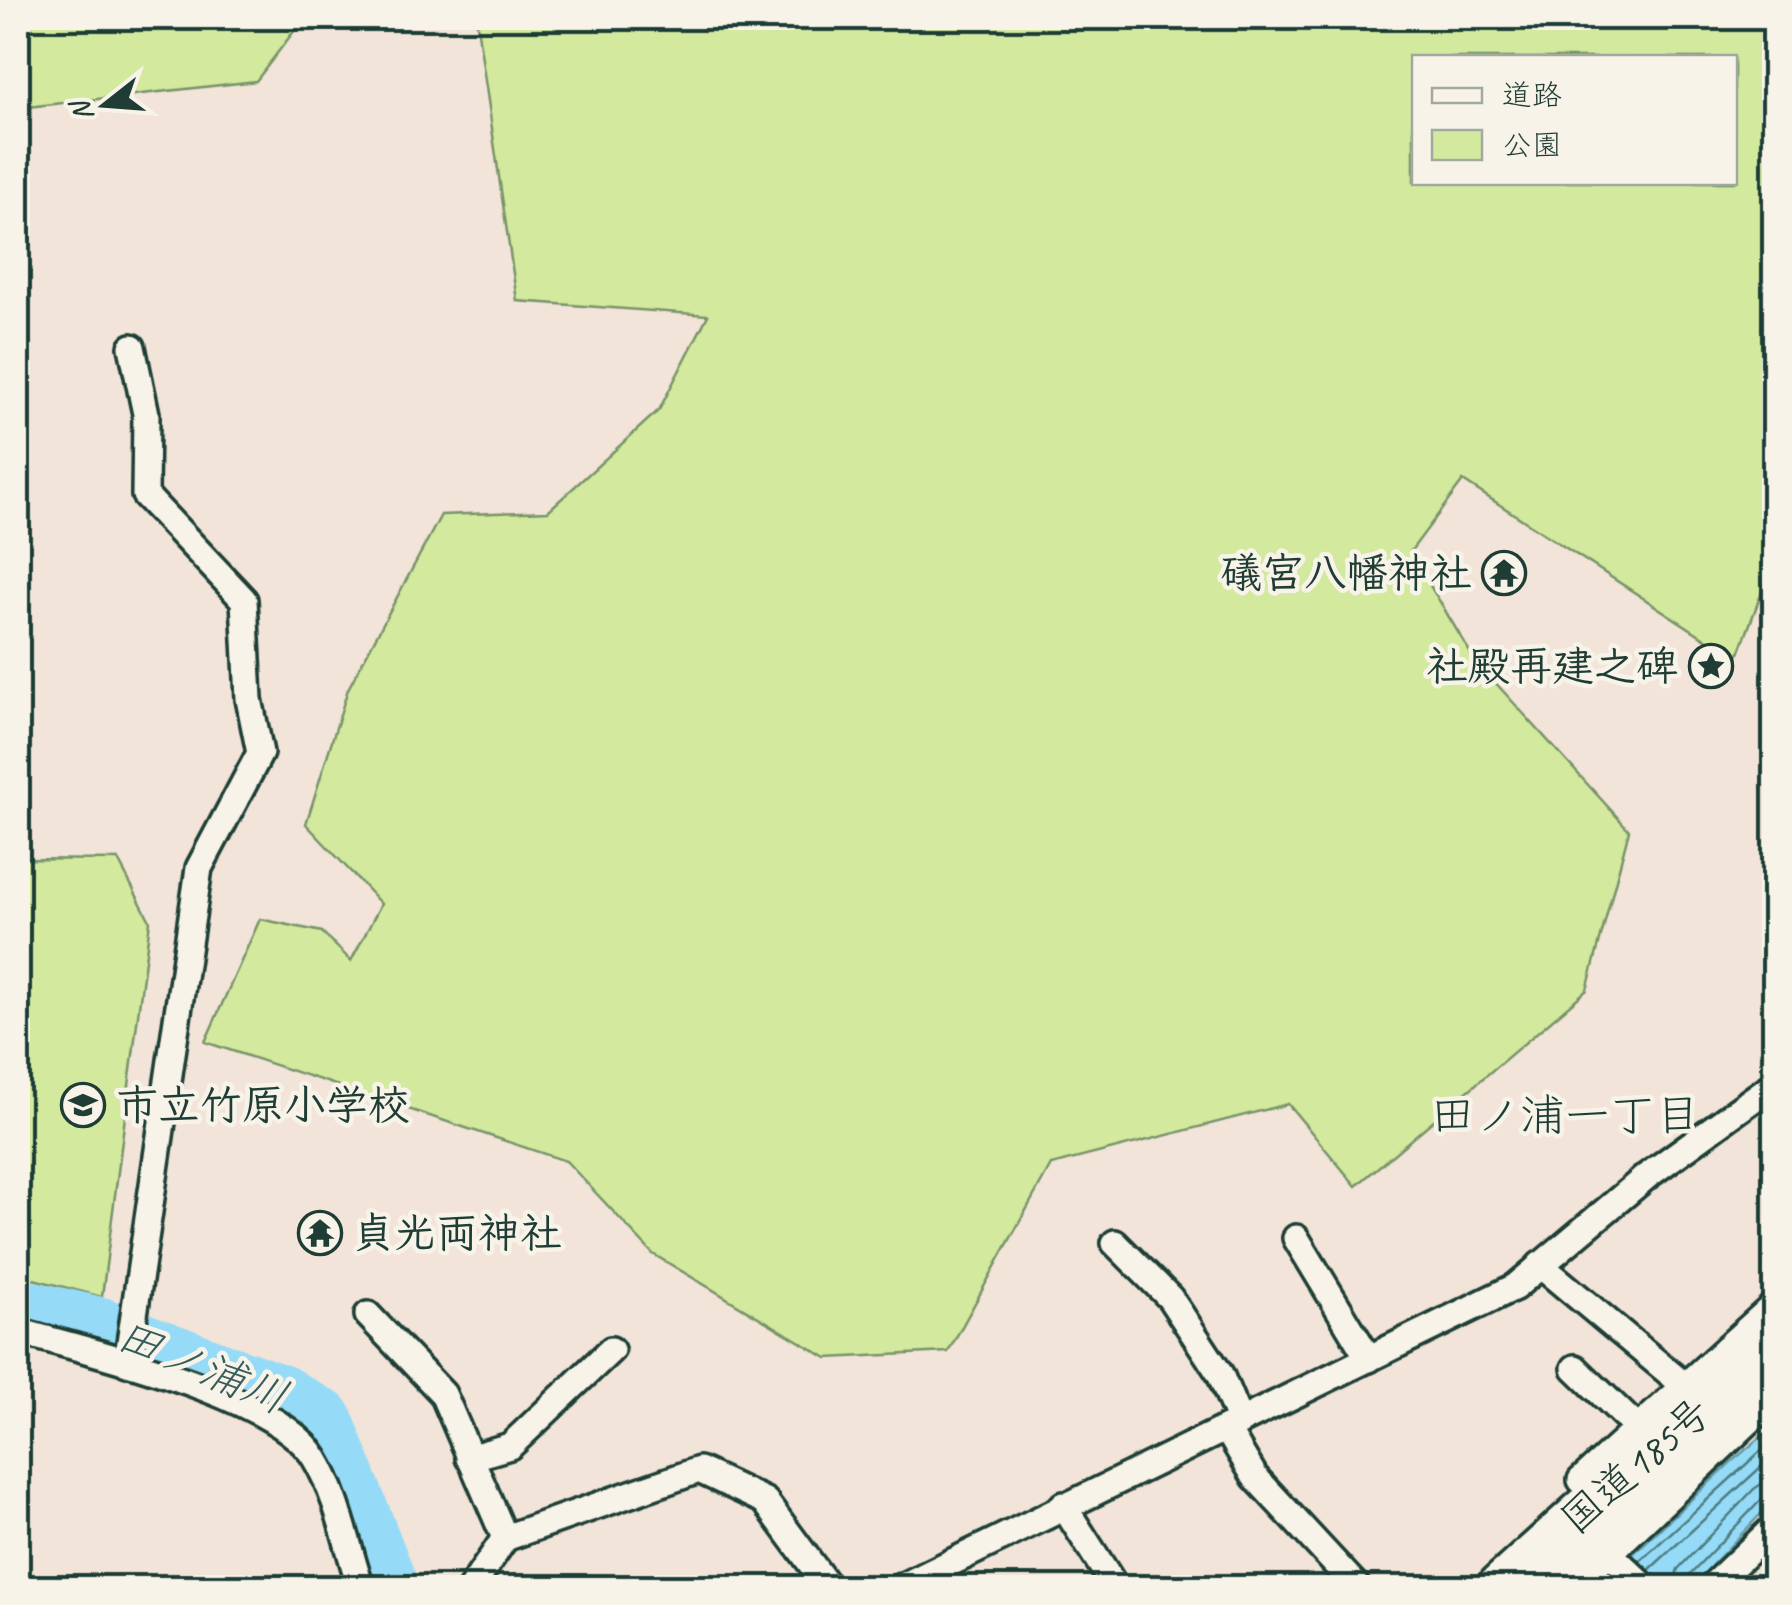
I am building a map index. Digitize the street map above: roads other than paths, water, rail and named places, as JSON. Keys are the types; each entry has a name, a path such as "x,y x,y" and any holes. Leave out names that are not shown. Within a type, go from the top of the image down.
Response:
{"highway":[{"name":"国道185号","path":"1500,1588 1593,1526 1707,1404 1774,1346"},
{"name":"国道185号","path":"1707,1404 1774,1384"},
{"name":"国道185号","path":"1558,1588 1593,1526"}],"street":[{"path":"129,1345 199,868 260,753 249,699 244,600 146,495 146,414 132,347"},
{"path":"899,1588 1516,1287 1648,1176 1774,1084"},
{"path":"1296,1238 1369,1359"},
{"path":"1115,1243 1170,1298 1220,1374 1233,1425 1256,1478 1358,1588"},
{"path":"1540,1264 1707,1404"},
{"path":"1646,1588 1593,1526 1636,1428 1707,1404 1774,1305"},
{"path":"368,1316 442,1394 505,1538"},
{"path":"18,1331 129,1345 278,1423 300,1439 315,1459 328,1488 360,1588"},
{"path":"470,1458 510,1446 611,1350"},
{"path":"1575,1368 1636,1428"},
{"path":"471,1588 505,1538 699,1470 765,1501 830,1588"},
{"path":"1063,1505 1116,1588"},
{"path":"1710,1588 1774,1527"}],"water":[{"path":"1774,1426 1774,1500 1691,1587 1597,1588 1730,1463"}],"waterway":[{"name":"田ノ浦川","path":"18,1307 100,1326 282,1394 324,1419 390,1588"}],"place":[{"name":"礒宮八幡神社","path":"1504,573"},
{"name":"社殿再建之碑","path":"1711,666"},
{"name":"市立竹原小学校","path":"83,1105"},
{"name":"貞光両神社","path":"320,1233"}],"district":[{"name":"田ノ浦一丁目","path":"1565,1115"}]}
